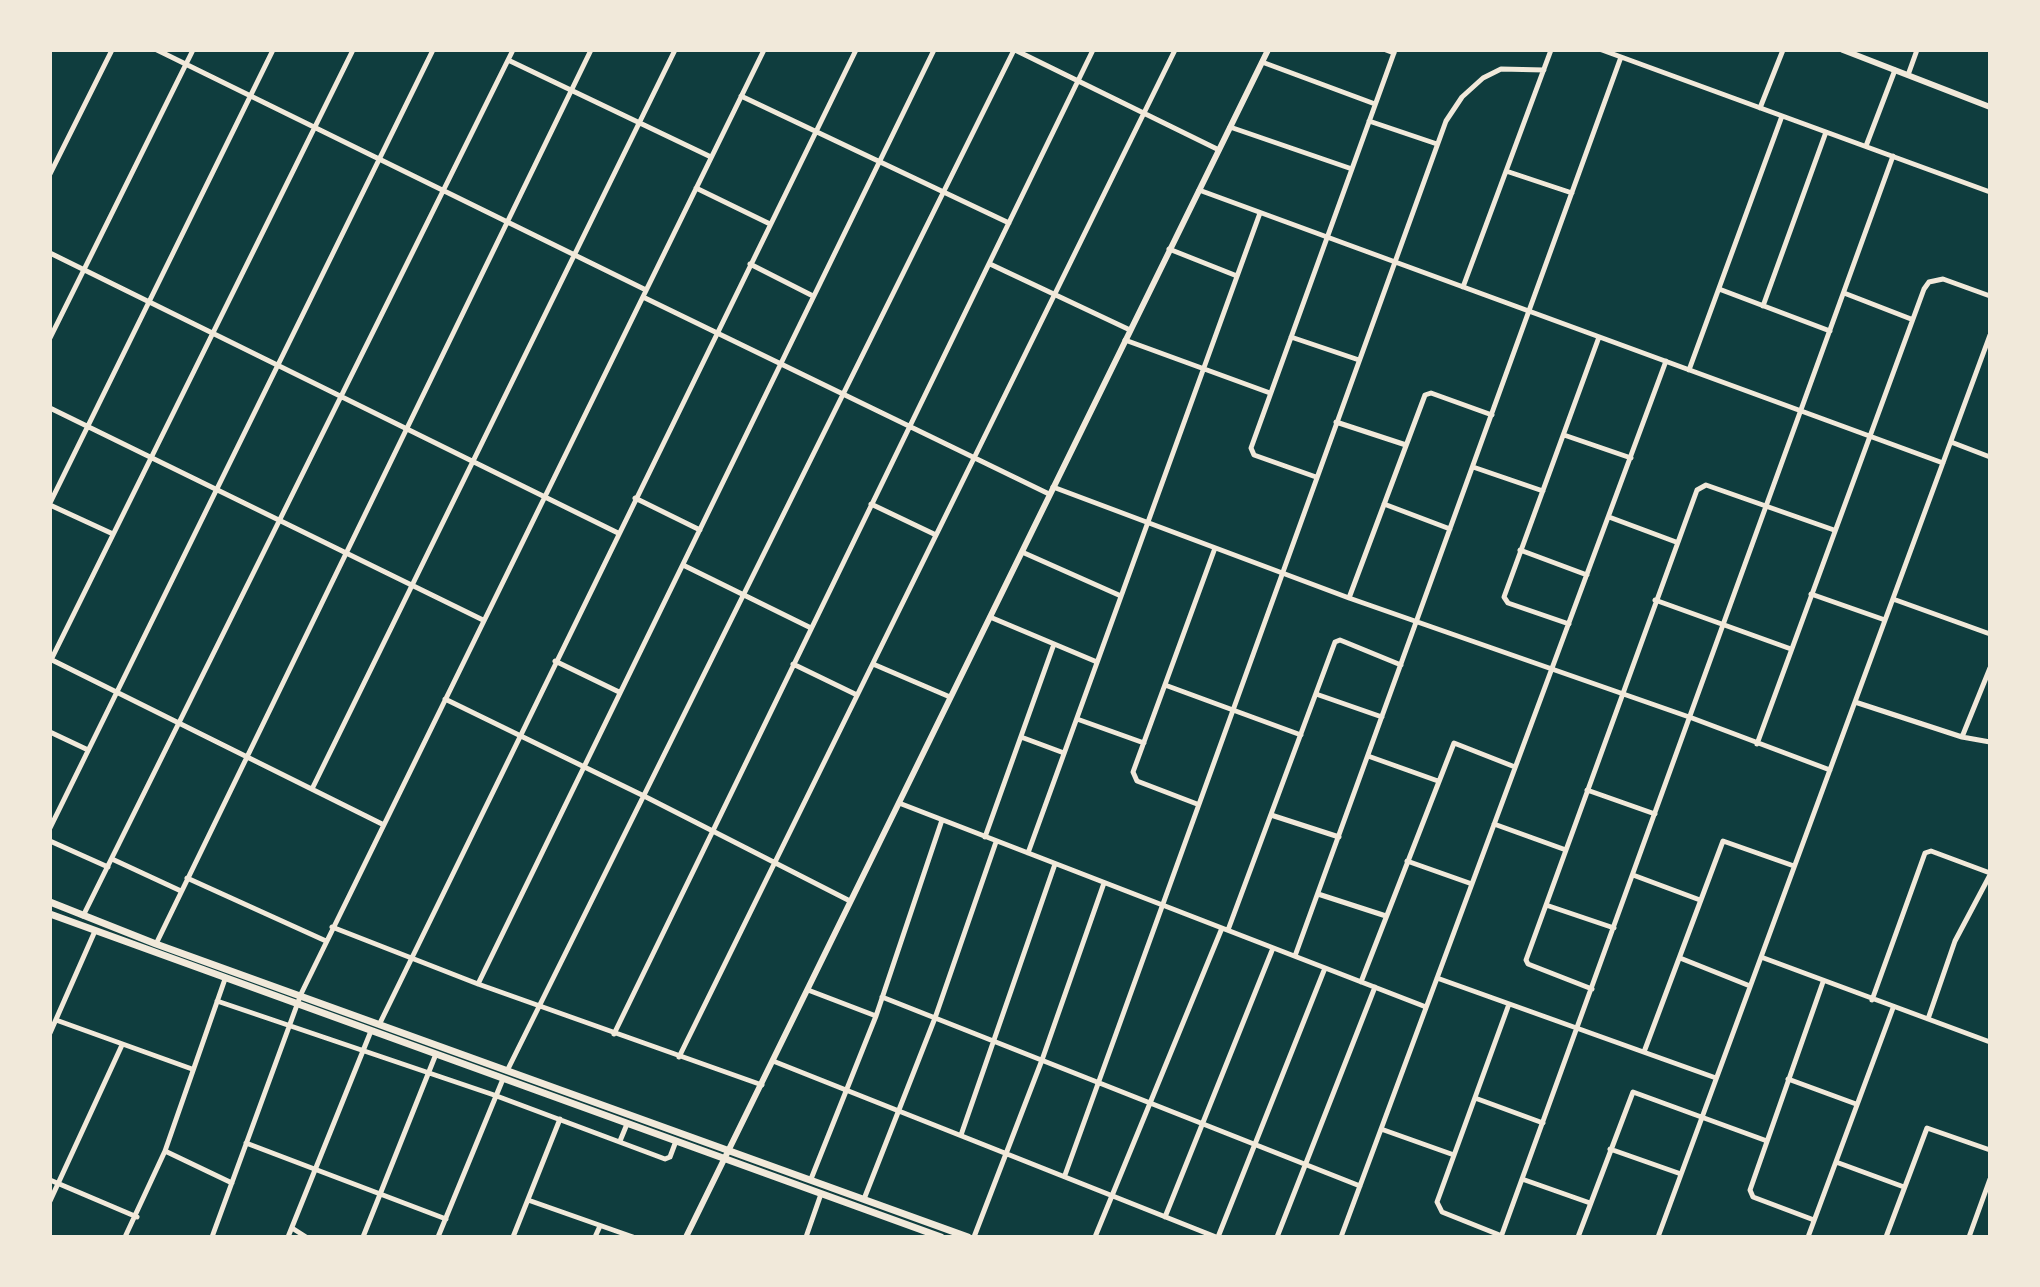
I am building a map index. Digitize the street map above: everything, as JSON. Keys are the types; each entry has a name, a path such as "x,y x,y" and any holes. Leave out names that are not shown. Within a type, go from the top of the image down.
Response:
{"main road":[{"path":"50,902 156,944 971,1237"},
{"path":"50,914 941,1237"}],"street":[{"path":"50,174 112,50"},
{"path":"157,50 646,290"},
{"path":"50,338 193,50"},
{"path":"113,534 50,504 273,50"},
{"path":"353,50 50,659 382,824"},
{"path":"50,828 86,749 433,50"},
{"path":"83,916 343,398 513,50"},
{"path":"156,944 591,50"},
{"path":"312,789 675,50"},
{"path":"212,1237 296,1004 764,50"},
{"path":"380,1023 518,735 856,50"},
{"path":"478,984 934,50"},
{"path":"508,1069 646,797 1014,50 1219,150"},
{"path":"614,1034 1093,50"},
{"path":"679,1057 1175,50"},
{"path":"686,1237 722,1158 762,1085 1268,50"},
{"path":"1316,477 1251,452 1394,51 1386,50"},
{"path":"1463,287 1551,50"},
{"path":"1603,50 1990,192"},
{"path":"1760,108 1783,50"},
{"path":"1843,50 1990,107"},
{"path":"1908,75 1917,50"},
{"path":"1295,956 1621,57"},
{"path":"508,60 711,157"},
{"path":"1262,62 1375,104"},
{"path":"1065,1175 1437,144 1453,108 1483,78 1517,67 1544,70"},
{"path":"1866,146 1895,70"},
{"path":"741,96 1009,223"},
{"path":"1689,370 1782,116"},
{"path":"1369,121 1437,144"},
{"path":"1230,127 1352,169"},
{"path":"1763,306 1826,132"},
{"path":"1509,1004 1438,1207 1502,1236 1893,156"},
{"path":"1506,171 1572,193"},
{"path":"696,188 770,224"},
{"path":"1198,190 1943,463"},
{"path":"1028,853 1260,213"},
{"path":"1169,249 1237,276"},
{"path":"50,253 618,533"},
{"path":"750,264 813,296"},
{"path":"989,264 1130,330"},
{"path":"1757,744 1924,289 1935,280 1990,296"},
{"path":"1719,289 1830,331"},
{"path":"1844,293 1911,319"},
{"path":"643,297 974,459 1051,491 1148,523 1830,770"},
{"path":"1658,1237 1990,335"},
{"path":"1291,337 1359,360"},
{"path":"1569,624 1505,601 1520,550 1599,337"},
{"path":"1125,340 1270,393"},
{"path":"1341,1237 1666,361"},
{"path":"1349,598 1423,398 1428,393 1492,415"},
{"path":"50,408 483,620"},
{"path":"1336,422 1406,445"},
{"path":"1564,435 1631,458"},
{"path":"1951,442 1990,457"},
{"path":"1473,467 1543,491"},
{"path":"1592,989 1526,961 1676,542 1700,486 1834,530"},
{"path":"635,498 700,530"},
{"path":"871,504 936,535"},
{"path":"1384,504 1450,529"},
{"path":"1609,517 1676,542"},
{"path":"1197,804 1135,779 1133,772 1215,548"},
{"path":"1520,550 1587,575"},
{"path":"1022,552 1121,596"},
{"path":"683,565 811,628"},
{"path":"1811,594 1885,620"},
{"path":"1893,599 1990,634"},
{"path":"1655,600 1791,649"},
{"path":"990,617 1097,662"},
{"path":"1095,1237 1225,930 1338,640 1401,665"},
{"path":"985,837 1054,644"},
{"path":"555,661 619,692"},
{"path":"793,664 857,695"},
{"path":"873,664 950,697"},
{"path":"1962,737 1990,668"},
{"path":"1165,685 1301,735"},
{"path":"1316,694 1382,717"},
{"path":"445,699 850,901"},
{"path":"1855,702 1962,737 1990,742"},
{"path":"1077,719 1144,743"},
{"path":"50,732 86,749"},
{"path":"1021,737 1064,753"},
{"path":"1361,982 1455,742 1515,767"},
{"path":"1368,756 1438,781"},
{"path":"1587,790 1655,814"},
{"path":"898,802 1426,1007"},
{"path":"1271,815 1339,837"},
{"path":"811,1179 876,1016 942,820"},
{"path":"1494,824 1566,850"},
{"path":"1644,1052 1725,840 1794,866"},
{"path":"50,841 108,867"},
{"path":"864,1199 900,1113 996,842"},
{"path":"1872,1000 1925,853 1931,851 1990,874 1955,941 1928,1019"},
{"path":"112,859 181,891"},
{"path":"1407,861 1472,884"},
{"path":"961,1135 1055,864"},
{"path":"1633,875 1700,900"},
{"path":"187,878 326,941"},
{"path":"971,1237 1042,1060 1104,883"},
{"path":"1318,894 1386,916"},
{"path":"1546,905 1614,928"},
{"path":"332,927 614,1034 762,1085"},
{"path":"50,1033 95,931"},
{"path":"1165,1217 1273,948"},
{"path":"1761,957 1990,1042"},
{"path":"1680,958 1750,986"},
{"path":"773,1061 847,1093 1065,1175 1217,1237 1325,968"},
{"path":"1437,978 1716,1078"},
{"path":"125,1237 137,1217 165,1151 225,979"},
{"path":"1814,1220 1750,1194 1823,982"},
{"path":"1277,1237 1375,987"},
{"path":"808,990 876,1016"},
{"path":"882,997 1360,1186"},
{"path":"217,1001 494,1095 668,1159 676,1141"},
{"path":"1808,1237 1893,1008"},
{"path":"56,1020 192,1069"},
{"path":"288,1237 371,1031"},
{"path":"50,1201 122,1045"},
{"path":"363,1237 436,1054"},
{"path":"438,1237 494,1095 504,1078"},
{"path":"1788,1079 1856,1104"},
{"path":"1578,1237 1633,1092 1767,1141"},
{"path":"1475,1098 1543,1123"},
{"path":"513,1237 560,1119"},
{"path":"620,1141 627,1124"},
{"path":"1886,1237 1928,1127 1990,1150"},
{"path":"1381,1129 1454,1155"},
{"path":"246,1143 446,1219"},
{"path":"1610,1149 1681,1174"},
{"path":"165,1151 232,1183"},
{"path":"1836,1162 1904,1187"},
{"path":"1522,1179 1590,1203"},
{"path":"1969,1237 1990,1179"},
{"path":"50,1180 137,1217"},
{"path":"806,1237 821,1194"},
{"path":"528,1200 633,1237"},
{"path":"595,1237 600,1226"},
{"path":"292,1228 306,1237"}]}
